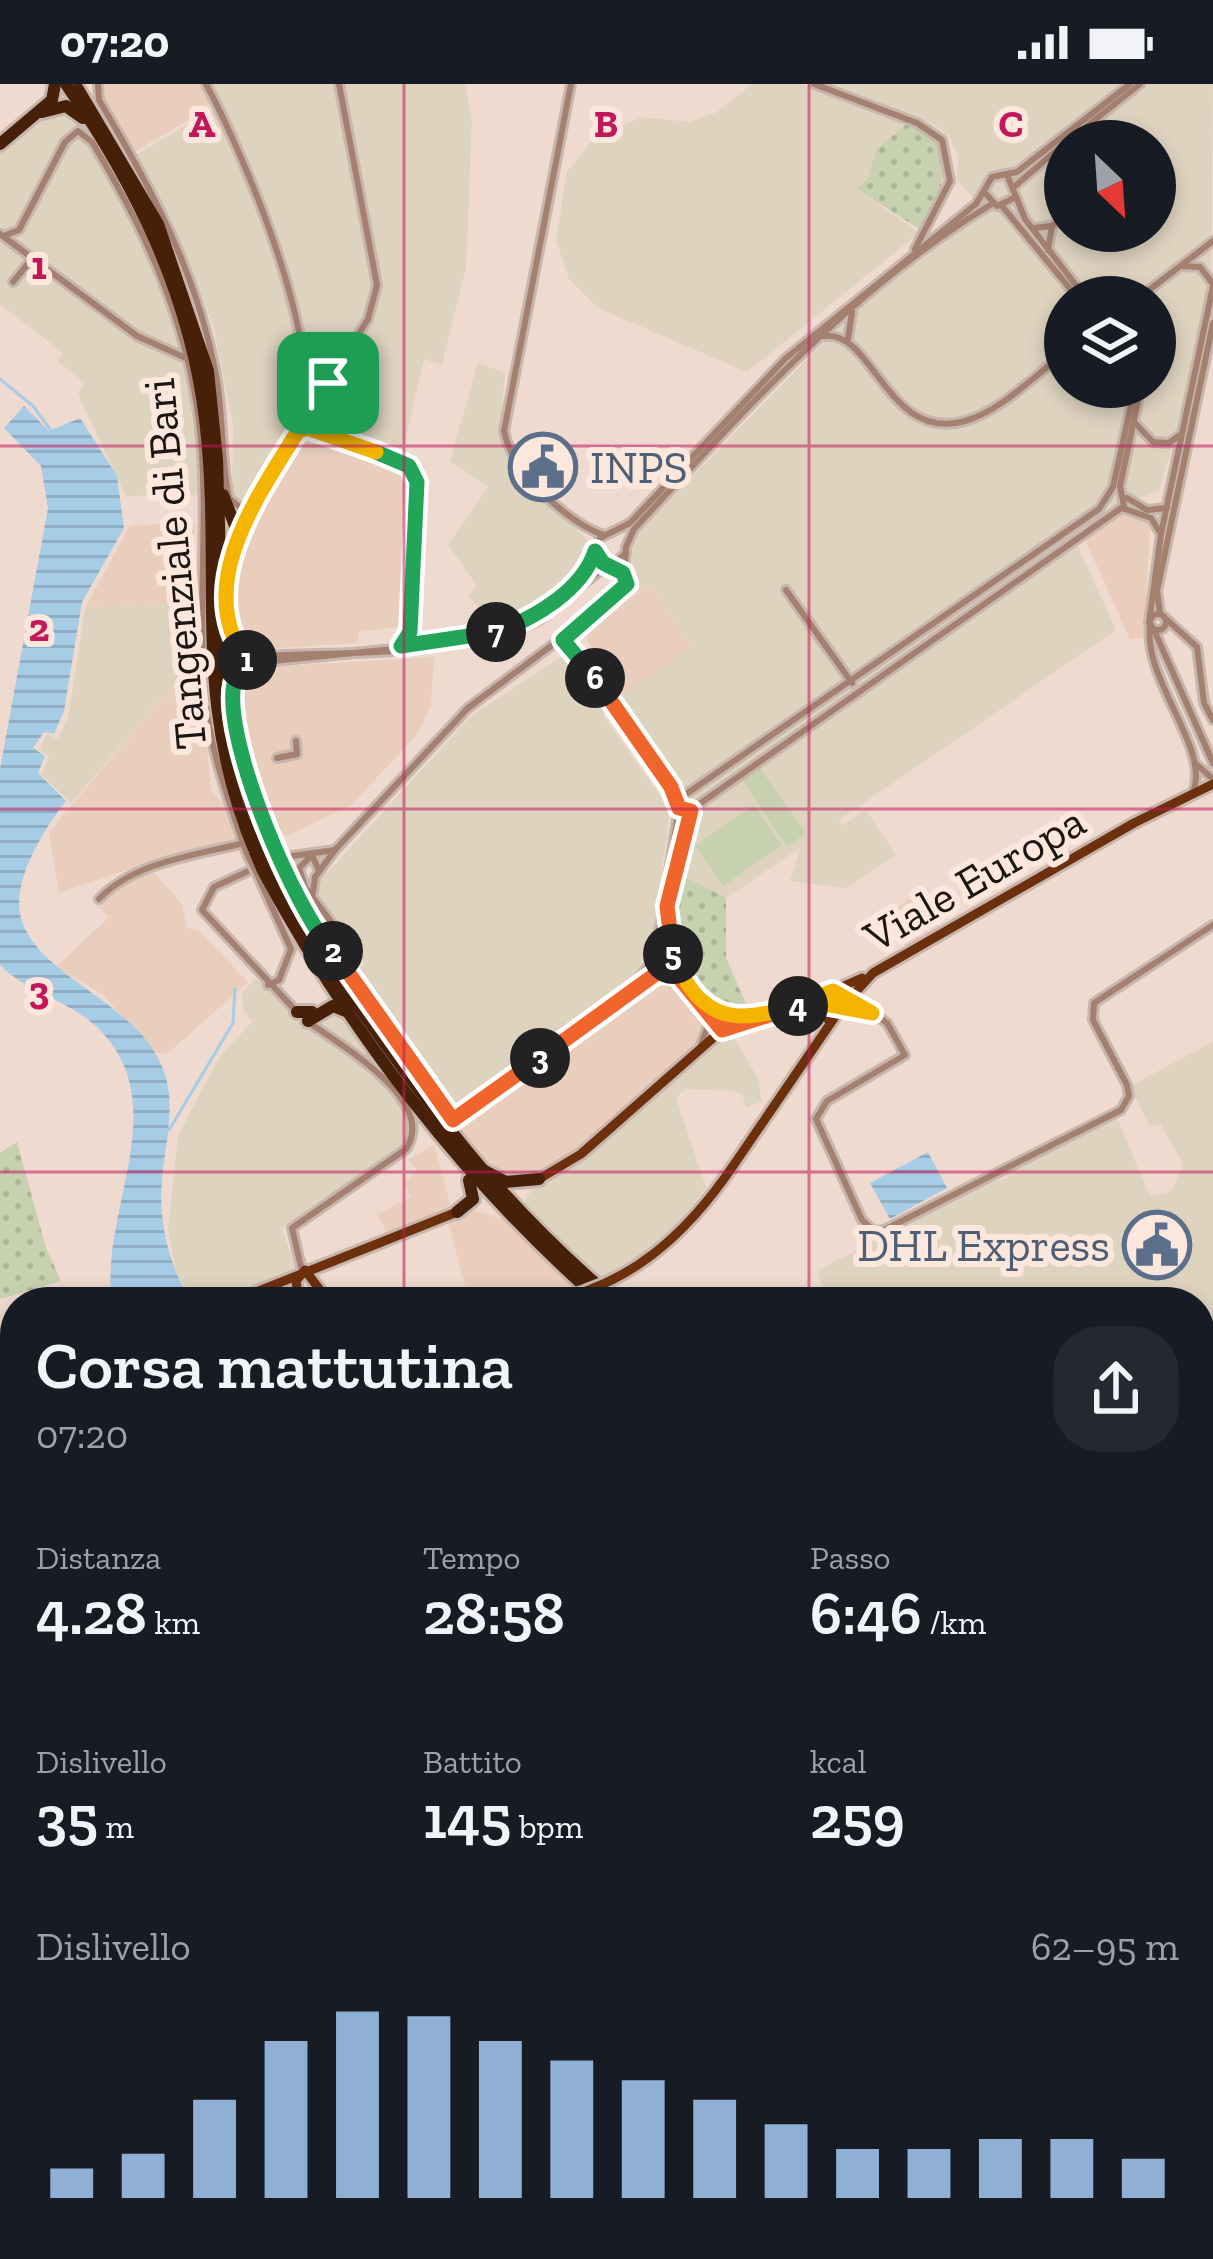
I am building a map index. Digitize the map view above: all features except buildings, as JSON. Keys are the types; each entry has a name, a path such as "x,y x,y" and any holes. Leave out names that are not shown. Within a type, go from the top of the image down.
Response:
{"highway":[{"path":"0,144 41,112 55,95 56,84"},
{"name":"Tangenziale di Bari","path":"65,84 158,224 181,278 208,371 217,459 218,625 225,717 256,848"},
{"name":"Tangenziale di Bari","path":"75,84 164,258 198,374 209,461 212,687 225,764 256,848 273,867 318,956 429,1120 533,1236 586,1287"},
{"path":"41,112 66,106 93,123"},
{"path":"217,459 223,499 236,528 231,550"},
{"path":"311,1018 328,995 318,956"},
{"name":"Tangenziale di Bari","path":"318,956 462,1150 533,1236 598,1287"},
{"path":"311,1018 325,1008 343,1008 373,1042"},
{"path":"429,1120 474,1190 470,1203 457,1212"},
{"path":"462,1150 495,1178 539,1179"},
{"path":"533,1236 519,1204 524,1190 539,1179"},
{"path":"457,1212 493,1211 533,1236"}],"main road":[{"name":"Viale Europa","path":"597,1287 659,1252 706,1204 830,1023 873,973 1213,782"},
{"path":"539,1179 581,1154 722,1030 826,996 873,973"},
{"path":"826,996 850,997"},
{"path":"826,996 839,998 842,1008"},
{"path":"826,996 830,1023"},
{"path":"270,1287 457,1212"},
{"path":"297,1287 296,1281 307,1272"},
{"path":"307,1272 319,1287"}],"street":[{"path":"98,84 98,100 171,230 194,292 215,370 230,502 244,508 256,501"},
{"path":"206,84 243,158 290,293 302,372 303,430"},
{"path":"256,848 234,685 244,668 242,653 228,631 231,550 368,319 376,285 338,84"},
{"path":"571,84 504,431 513,459 582,524 595,550 627,584"},
{"path":"814,84 916,123 936,134 949,151 950,181 934,220 895,268"},
{"path":"456,644 517,625 546,608 587,570 608,534 630,523 785,359 985,193 992,177 1017,172 1130,84"},
{"path":"1094,120 1140,84"},
{"path":"188,358 153,346 8,243 3,234 21,226 68,136 86,134 154,255 188,358 202,465 205,701 222,782 256,848"},
{"path":"1044,161 1015,186 1014,198 1044,245"},
{"path":"1005,176 1015,186"},
{"path":"985,193 1063,276"},
{"path":"1002,206 1014,198"},
{"path":"627,584 626,550 634,529 815,340 992,204"},
{"path":"1030,227 1044,226"},
{"path":"1167,276 1213,241"},
{"path":"14,282 31,260"},
{"path":"1179,267 1200,267 1213,285 1161,534 1153,627 1153,662 1198,777 1189,795"},
{"path":"849,343 846,327 853,310"},
{"path":"1213,323 1157,591 1162,616 1197,647 1204,703 1213,720"},
{"path":"815,340 834,335 849,343 901,406 946,424 986,412 1044,369"},
{"path":"302,372 311,385 328,383"},
{"path":"1133,408 1110,496 1118,508 1151,518 1161,534"},
{"path":"693,808 1118,508 1124,495 1136,408"},
{"path":"1134,422 1154,442 1169,442 1182,432"},
{"path":"303,430 398,460 413,472 417,482 410,632 401,646"},
{"path":"624,994 653,958 679,804 1110,496 1124,495 1147,510 1167,508"},
{"path":"582,524 608,534 626,550"},
{"path":"430,646 242,653 230,662 244,668 495,639 538,621 626,550"},
{"path":"313,897 319,871 335,850 468,708 563,640 627,584"},
{"path":"786,590 852,683"},
{"path":"1153,627 1162,616"},
{"path":"1153,627 1162,616"},
{"path":"1153,627 1213,763"},
{"path":"563,640 679,804 693,808"},
{"path":"296,741 297,754"},
{"path":"277,758 312,751"},
{"path":"1190,751 1213,782"},
{"path":"688,796 693,808 667,906 667,929 677,964 722,1030"},
{"path":"99,898 114,883 150,869 256,848"},
{"path":"307,1272 292,1228 406,1150 414,1132 410,1113 382,1076 280,997 208,922 201,902 214,887 335,850"},
{"path":"312,856 319,871"},
{"path":"312,856 301,864 301,876 342,938 345,964 449,1117 458,1120 670,960"},
{"path":"273,867 301,876"},
{"path":"273,867 312,921 354,959 345,964"},
{"path":"273,867 290,940 279,980 280,997"},
{"path":"661,922 676,974 722,1030"},
{"path":"850,997 894,1031 904,1049 903,1060 826,1102 816,1119 862,1220 874,1231 895,1226 1121,1109 1129,1096 1127,1085 1093,1020 1094,1004 1213,926"},
{"path":"653,958 670,960"},
{"path":"266,982 284,971"},
{"path":"657,973 676,974"},
{"path":"266,982 279,980"},
{"path":"862,984 868,1010"},
{"path":"850,997 856,1010"},
{"path":"842,1008 868,1010"},
{"path":"711,1009 750,1020"},
{"path":"699,1049 710,1020"}],"shaded area":[{"path":"102,84 202,84 214,105 133,153 100,98"},
{"path":"209,84 465,84 472,119 466,268 442,365 424,359 403,449 296,418 240,504 232,498 233,425 213,326 191,267 132,157 221,105"},
{"path":"752,84 800,84 905,125 876,150 869,177 857,189 919,233 747,372 598,308 569,279 556,240 567,172 594,138 642,117 689,122 717,112"},
{"path":"832,84 1213,84 1211,280 1185,405 1159,490 1069,527 1116,630 839,820 843,826 865,809 896,854 847,888 790,881 801,847 726,898 671,875 696,812 616,700 692,647 651,584 632,595 632,538 860,305 985,213 957,179 958,156 950,138 935,125"},
{"path":"63,111 87,127 154,260 186,364 201,495 126,496 78,394 85,383 58,362 63,353 0,304 0,150 51,112"},
{"path":"478,363 505,373 500,435 505,454 589,542 586,562 535,608 504,624 486,616 469,596 477,586 448,545 488,487 450,461"},
{"path":"304,438 399,468 407,476 405,626 359,632 357,643 252,650 235,633 236,558"},
{"path":"1121,515 1150,523 1144,638 1130,639 1082,533"},
{"path":"195,524 193,604 85,608 130,525"},
{"path":"651,584 692,647 623,696 581,631"},
{"path":"193,604 200,662 170,689 71,803 41,774 49,756 39,750 47,734 58,739 68,718 85,608"},
{"path":"434,657 431,706 417,735 351,805 287,836 280,834 250,754 239,693 249,674 265,667"},
{"path":"561,657 567,658 598,703 604,700 611,711 603,715 670,810 653,938 630,986 455,1117 351,975 365,964 316,893 317,884 471,716"},
{"path":"199,663 211,790 227,809 236,840 175,854 59,893 49,832 170,689"},
{"path":"150,868 182,904 187,928 198,930 248,982 167,1054 156,1053 101,993 56,967 109,917 91,899 107,884"},
{"path":"923,889 930,898 933,925 943,925 905,947 891,912"},
{"path":"659,974 673,975 708,1021 691,1053 561,1163 530,1177 506,1178 489,1170 456,1131 464,1121"},
{"path":"256,978 309,1025 325,1010 345,1012 422,1122 404,1144 282,1229 301,1284 185,1287 177,1275 168,1230 178,1136 220,1056 253,1021 244,1012 242,993"},
{"path":"744,1026 734,1038 759,1080 761,1102 746,1107 742,1094 734,1091 685,1089 676,1098 706,1188 655,1249 600,1281 522,1206 532,1189 568,1169 715,1042"},
{"path":"1213,1042 1213,1287 822,1287 817,1271 987,1181 1007,1179 1007,1173 1116,1116 1150,1196 1172,1191 1183,1163 1161,1125 1150,1127 1130,1086"},
{"path":"434,1144 452,1211 388,1235 377,1214 411,1197 405,1184 416,1169 408,1160"},
{"path":"475,1210 502,1219 578,1287 465,1287 447,1219"}],"green space":[{"path":"905,125 925,128 943,150 941,184 924,232 857,189 869,177 876,150"},
{"path":"757,764 806,833 787,847 740,776"},
{"path":"754,805 782,845 723,886 695,846"},
{"path":"677,873 726,898 726,958 751,1015 712,1007 682,960 672,912"},
{"path":"17,1142 46,1248 61,1281 41,1287 0,1287 0,1153"}],"water":[{"path":"24,406 49,431 80,418 117,476 124,528 82,602 64,711 54,734 44,732 33,748 45,756 38,773 66,801 39,841 25,872 19,903 31,939 46,957 133,1025 163,1069 170,1110 161,1195 164,1227 184,1287 112,1287 115,1233 133,1127 132,1093 122,1061 89,1020 0,965 0,769 48,508 41,466 4,428"},
{"path":"928,1152 947,1188 890,1219 870,1183"}],"waterway":[{"path":"0,379 33,406 53,433"},
{"path":"169,1130 233,1023 235,989"}],"place":[{"name":"INPS","path":"543,467"},
{"name":"DHL Express","path":"1157,1245"}],"route":[{"path":"328,383 306,418 307,428 298,431 263,488 228,559 228,633 248,663 234,685 236,712 245,760 282,865 330,950 345,964 449,1117 463,1118 657,973 676,974 722,1030 806,1003 872,1013 833,991 750,1020 711,1009 677,964 667,929 667,906 691,811 679,808 671,787 563,640 623,592 627,584 623,573 603,563 595,551 574,584 517,625 455,642 401,646 410,632 417,482 409,466 398,460 307,428 304,428 298,431 303,415 302,372 311,385 328,383"}]}
